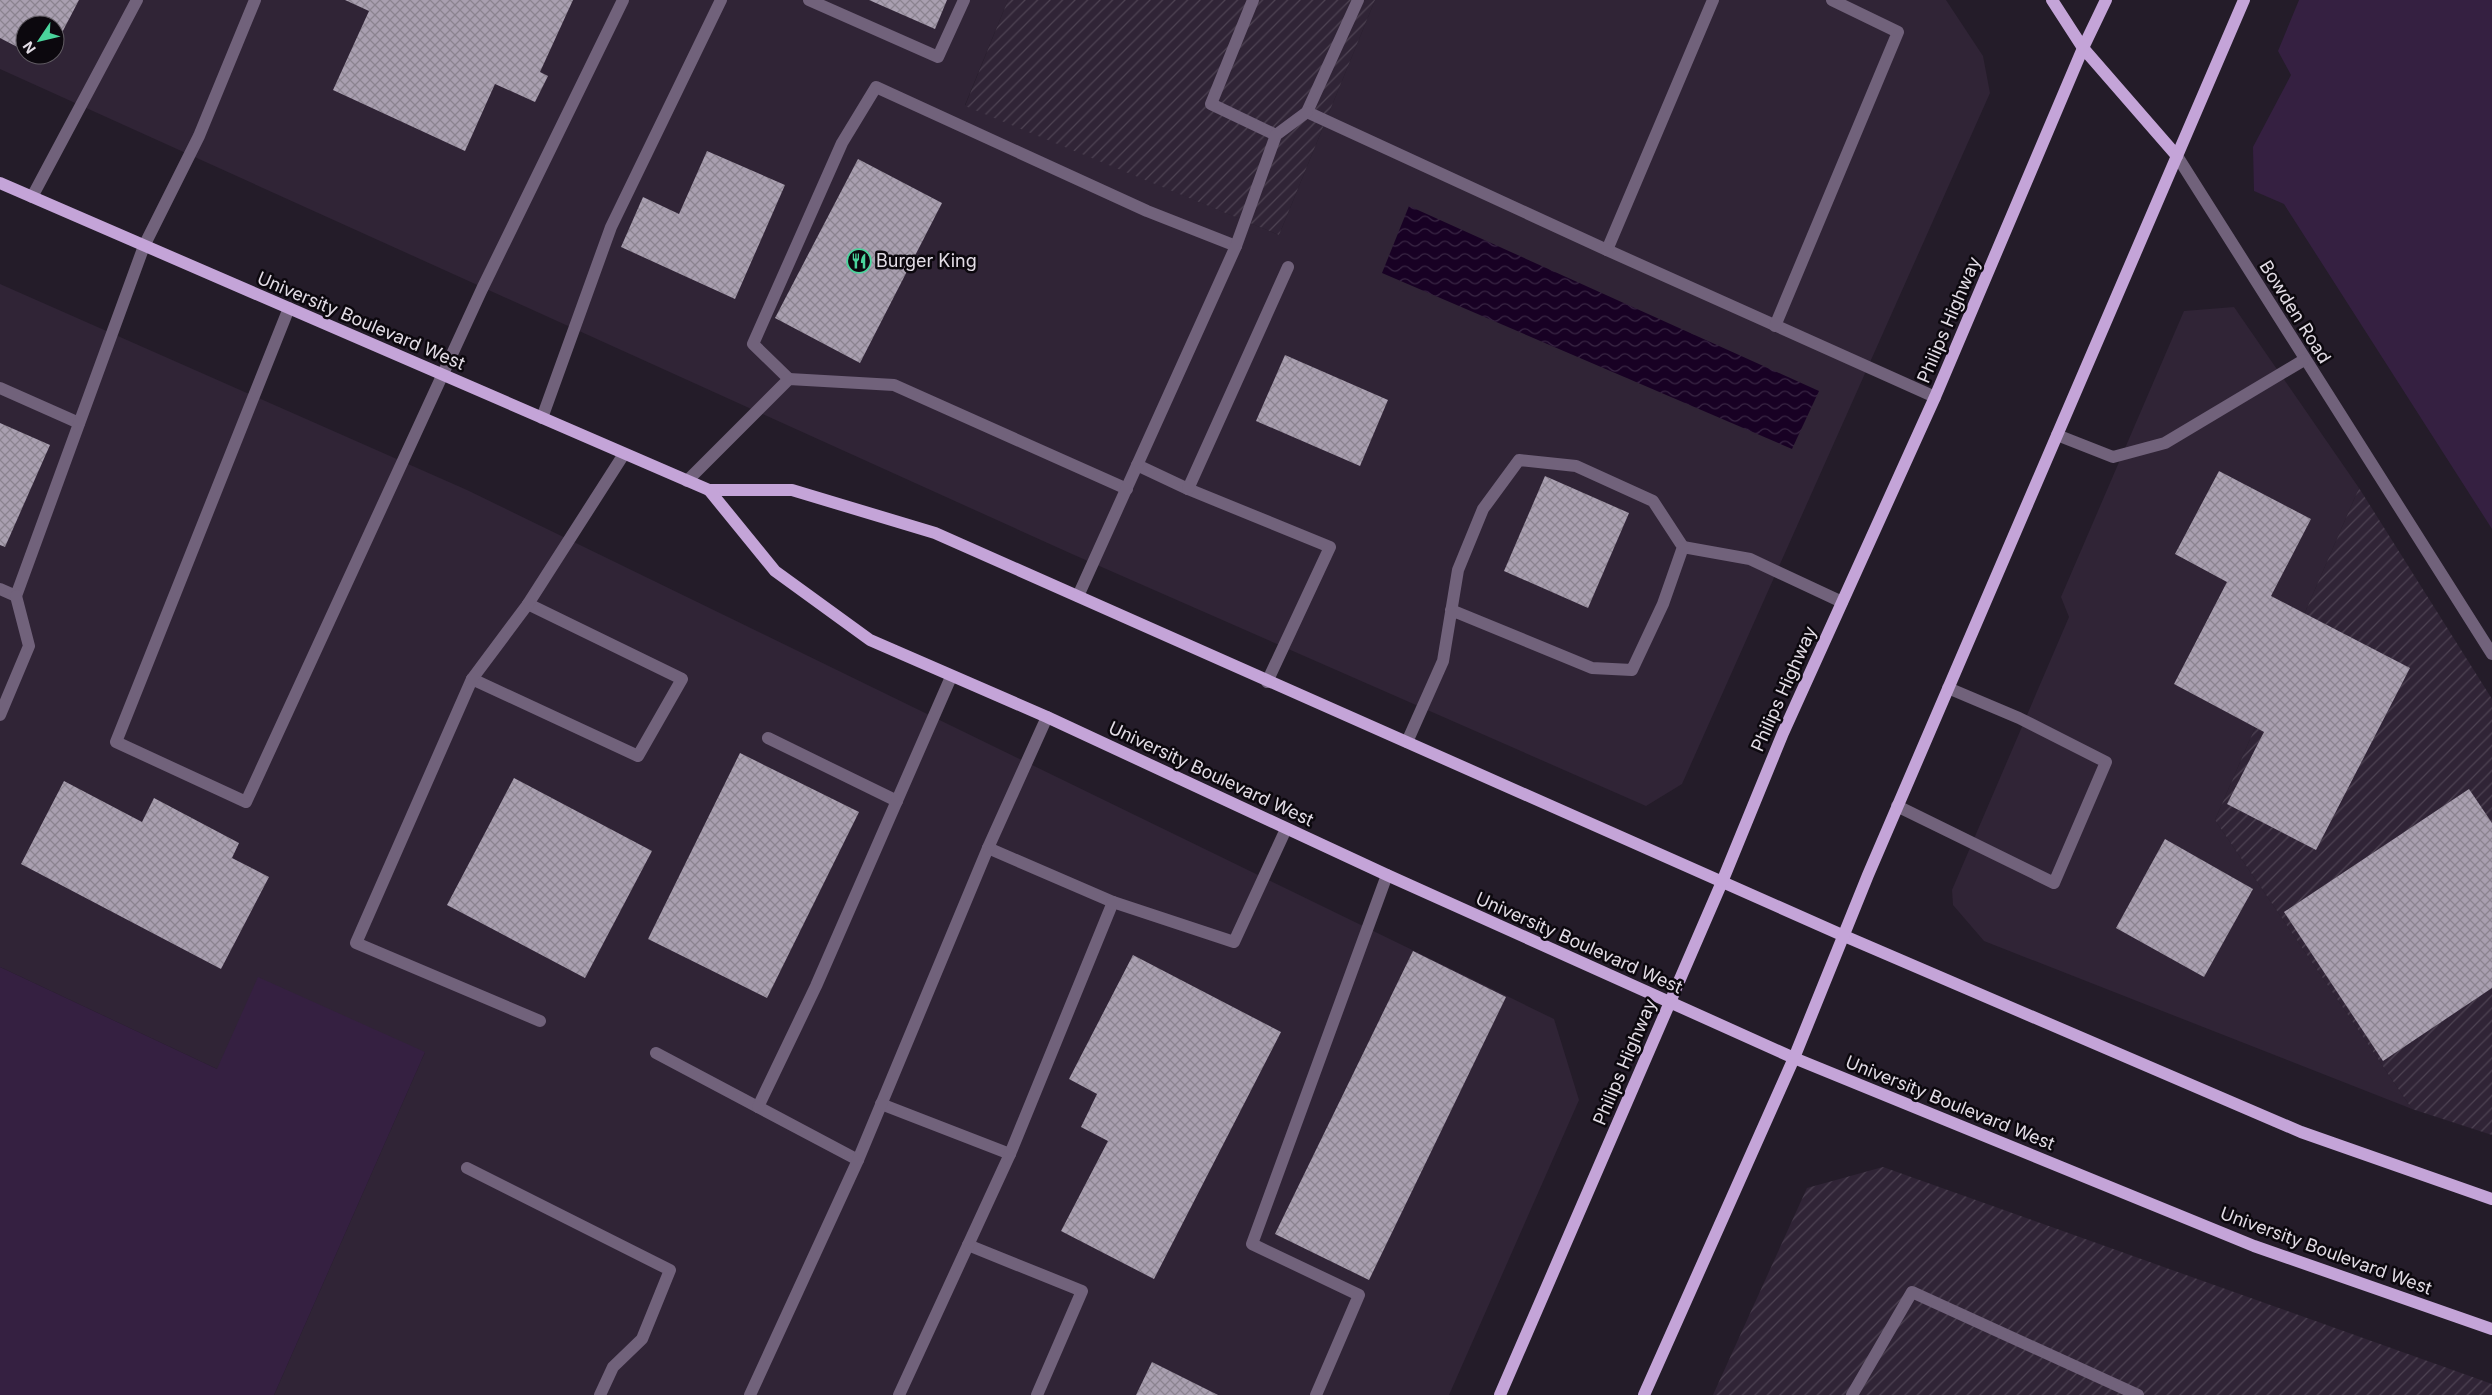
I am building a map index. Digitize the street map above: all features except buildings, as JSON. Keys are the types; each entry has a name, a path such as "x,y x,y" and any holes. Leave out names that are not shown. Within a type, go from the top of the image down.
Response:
{"main road":[{"name":"Bowden Road","path":"2052,0 2083,48 2176,156"},
{"name":"Philips Highway","path":"1500,1395 1722,882 1783,733 1935,397 2083,48 2106,0"},
{"path":"1645,1395 1794,1058 1842,935 2244,0"},
{"name":"University Boulevard West","path":"0,183 709,490 792,490 935,533 1267,682 1842,935 2300,1132 2492,1199"},
{"name":"University Boulevard West","path":"709,490 775,571 870,640 1047,718 1387,875 1794,1058 2254,1246 2492,1329"}],"street":[{"path":"32,197 137,0"},
{"path":"0,715 29,646 16,596 144,246 199,136 255,0"},
{"path":"289,308 116,742 246,802 442,375 623,0"},
{"path":"542,418 611,227 721,0"},
{"path":"808,0 938,57 964,0"},
{"path":"1253,0 1211,104 1276,135"},
{"path":"1078,596 1236,246 1276,135 1307,112 1358,0"},
{"path":"1607,250 1713,0"},
{"path":"1775,326 1898,32 1832,0"},
{"path":"1127,489 894,385 789,379 753,344 842,143 876,87 1138,207 1236,246"},
{"path":"1307,112 1607,250 1935,397"},
{"name":"Bowden Road","path":"2176,156 2492,654"},
{"path":"1188,489 1288,267"},
{"path":"2057,435 2113,457 2165,443 2304,360"},
{"path":"687,481 789,379"},
{"path":"0,388 80,423"},
{"path":"540,1021 356,943 472,679 528,604 624,454"},
{"path":"1407,742 1443,661 1458,570 1483,510 1519,460 1576,466 1653,501 1683,547 1750,559 1842,602"},
{"path":"1137,465 1188,489 1330,547 1267,682"},
{"path":"1451,610 1592,668 1632,670 1663,604 1683,547"},
{"path":"0,589 16,596"},
{"path":"472,679 638,756 682,679 528,604"},
{"path":"758,1107 816,986 951,677"},
{"path":"1897,806 2054,883 2106,762 2020,718 1948,688"},
{"path":"750,1395 858,1160 988,848 1047,718"},
{"path":"768,738 897,801"},
{"path":"988,848 1114,902 1234,942 1286,829"},
{"path":"1316,1395 1359,1295 1252,1244 1387,875"},
{"path":"899,1395 1010,1154 1114,902"},
{"path":"656,1053 858,1160"},
{"path":"882,1104 1010,1154"},
{"path":"467,1168 670,1270 642,1339 613,1368 600,1395"},
{"path":"968,1245 1082,1291 1037,1395"},
{"path":"1852,1395 1912,1292 2138,1395"}],"shaded area":[{"path":"0,0 1008,0 965,105 1279,235 1375,0 1946,0 1983,56 1990,93 1682,784 1646,806 1072,554 0,69"},
{"path":"1008,0 1375,0 1279,235 965,106"},
{"path":"2299,0 2492,0 2492,529 2284,204 2254,191 2253,147 2291,75 2278,51"},
{"path":"0,284 467,490 1554,1019 1579,1100 1449,1395 274,1395 425,1052 217,1069 0,967"},
{"path":"2234,307 2359,488 2215,820 2412,1109 1984,941 1953,905 1952,890 2069,617 2061,597 2184,311"},
{"path":"2359,488 2492,699 2492,1135 2412,1109 2215,820"},
{"path":"0,967 217,1069 258,977 425,1052 274,1395 0,1395"},
{"path":"1883,1167 2492,1384 2492,1395 1713,1395 1807,1188"}],"water":[{"path":"1409,206 1819,391 1792,449 1382,273"}],"place":[{"name":"Burger King","path":"859,261"}]}
